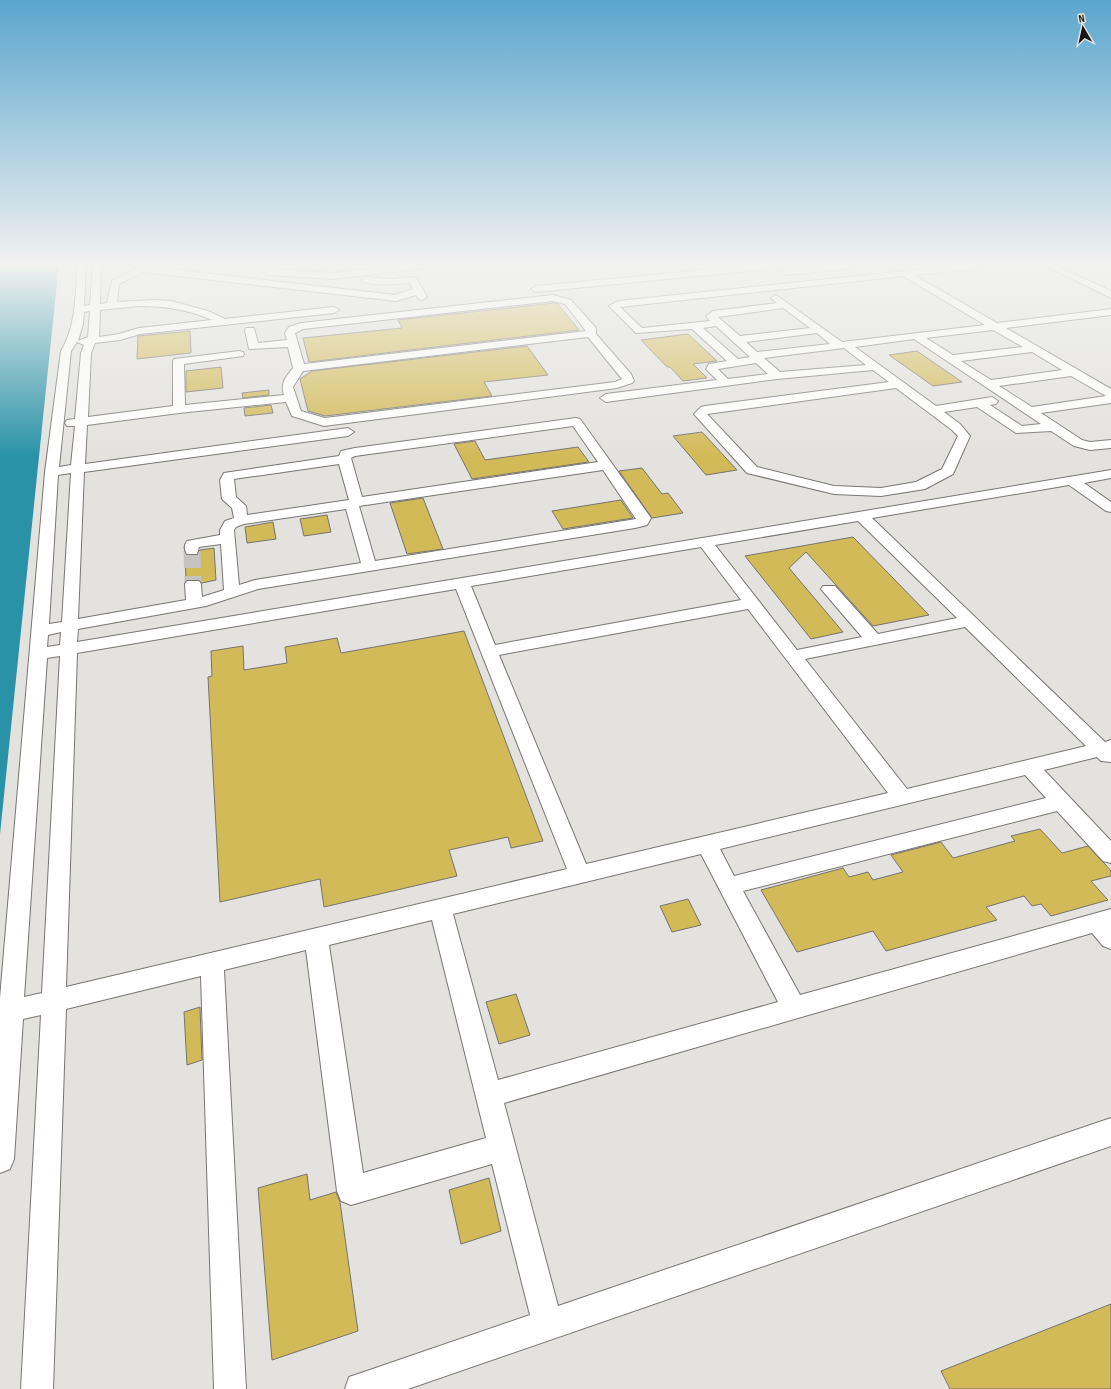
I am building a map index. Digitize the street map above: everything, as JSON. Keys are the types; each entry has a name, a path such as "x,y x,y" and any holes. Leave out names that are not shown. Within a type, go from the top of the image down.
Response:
{"street":[{"path":"0,1159 56,425 66,351 69,344 81,328"},
{"path":"37,1389 74,523 87,347 93,340 94,328"},
{"path":"69,344 120,337 139,331 165,328"},
{"path":"298,328 291,332 299,368"},
{"path":"590,328 592,330 591,334 627,376 628,381 617,385 324,422 296,413 289,392 289,381 299,368 591,334"},
{"path":"636,328 638,330 648,331 679,328"},
{"path":"698,328 735,362"},
{"path":"723,328 777,376"},
{"path":"816,328 875,367 898,384 933,410 957,428 964,437 948,470 920,486 881,492 832,490 754,471 700,414 703,410 898,384"},
{"path":"725,382 712,368 717,365 843,345 981,328"},
{"path":"998,328 1111,394"},
{"path":"250,330 253,347 293,343"},
{"path":"736,340 819,330"},
{"path":"916,336 1082,445 1093,446 1111,444"},
{"path":"951,359 1033,348"},
{"path":"179,405 178,361 239,359"},
{"path":"481,414 725,382 875,367"},
{"path":"988,384 1073,372"},
{"path":"56,425 82,422 179,405 289,392"},
{"path":"933,410 1011,399"},
{"path":"1029,411 1111,399"},
{"path":"979,403 1020,430 1053,427"},
{"path":"40,631 210,600 255,585 642,522 643,517 576,422 355,452 346,454 344,459 369,566"},
{"path":"52,472 362,430"},
{"path":"241,520 239,506 229,499 227,480 229,476 344,459"},
{"path":"232,592 227,530 229,526 241,520 607,465"},
{"path":"38,654 1111,474"},
{"path":"1071,480 1111,508"},
{"path":"861,516 969,621 1108,752"},
{"path":"192,551 192,544 227,538"},
{"path":"705,542 902,797"},
{"path":"462,582 580,875"},
{"path":"193,584 194,603"},
{"path":"829,588 874,640"},
{"path":"490,651 752,603"},
{"path":"793,656 969,621"},
{"path":"12,1011 902,797 1029,767 1108,752"},
{"path":"1029,767 1111,855"},
{"path":"729,886 1062,802"},
{"path":"706,844 794,1008"},
{"path":"440,908 548,1325"},
{"path":"489,1095 794,1008 1106,926"},
{"path":"316,938 351,1191 502,1146"},
{"path":"212,963 230,1389"},
{"path":"361,1389 1111,1132"}],"water":[{"path":"0,328 52,328 0,834"}],"building":[{"path":"402,328 577,328 579,330 309,362 303,338"},
{"path":"190,331 191,353 137,359 138,336"},
{"path":"688,334 717,361 693,364 707,378 683,381 641,340"},
{"path":"527,346 548,375 484,382 492,396 325,416 308,411 300,379 312,371"},
{"path":"917,351 962,382 933,386 889,355"},
{"path":"221,367 223,388 186,392 186,371"},
{"path":"269,390 269,395 243,398 242,393"},
{"path":"271,405 273,413 245,416 244,408"},
{"path":"702,432 737,470 706,475 673,436"},
{"path":"475,441 485,460 578,447 589,462 472,479 454,444"},
{"path":"642,468 662,494 668,493 683,513 652,518 619,471"},
{"path":"423,498 443,549 407,554 390,503"},
{"path":"621,500 633,518 563,529 552,511"},
{"path":"327,515 331,532 304,536 300,519"},
{"path":"273,522 276,539 247,543 245,527"},
{"path":"853,537 929,615 873,626 806,552 789,568 843,632 811,639 745,556"},
{"path":"214,548 216,580 202,583 199,580 186,580 185,553 187,556 197,556 200,550"},
{"path":"464,631 543,841 511,848 508,837 449,850 457,876 324,907 320,879 220,902 208,677 212,676 211,651 243,646 244,670 287,663 285,647 337,638 341,653"},
{"path":"1040,829 1062,853 1088,846 1111,871 1111,876 1091,881 1108,900 1051,916 1041,904 1032,906 1024,896 986,907 997,920 886,951 873,931 797,952 761,890 843,868 849,877 868,872 873,880 903,872 891,855 941,842 953,858 1015,841 1011,836"},
{"path":"688,899 701,925 672,932 660,906"},
{"path":"516,994 530,1035 499,1044 486,1002"},
{"path":"200,1007 202,1060 187,1065 184,1012"},
{"path":"307,1174 310,1200 336,1192 340,1202 358,1331 272,1360 258,1188"},
{"path":"489,1178 501,1231 461,1244 449,1190"},
{"path":"1111,1304 1111,1389 950,1389 941,1371"}],"tunnel":[{"path":"192,551 193,584"}]}
